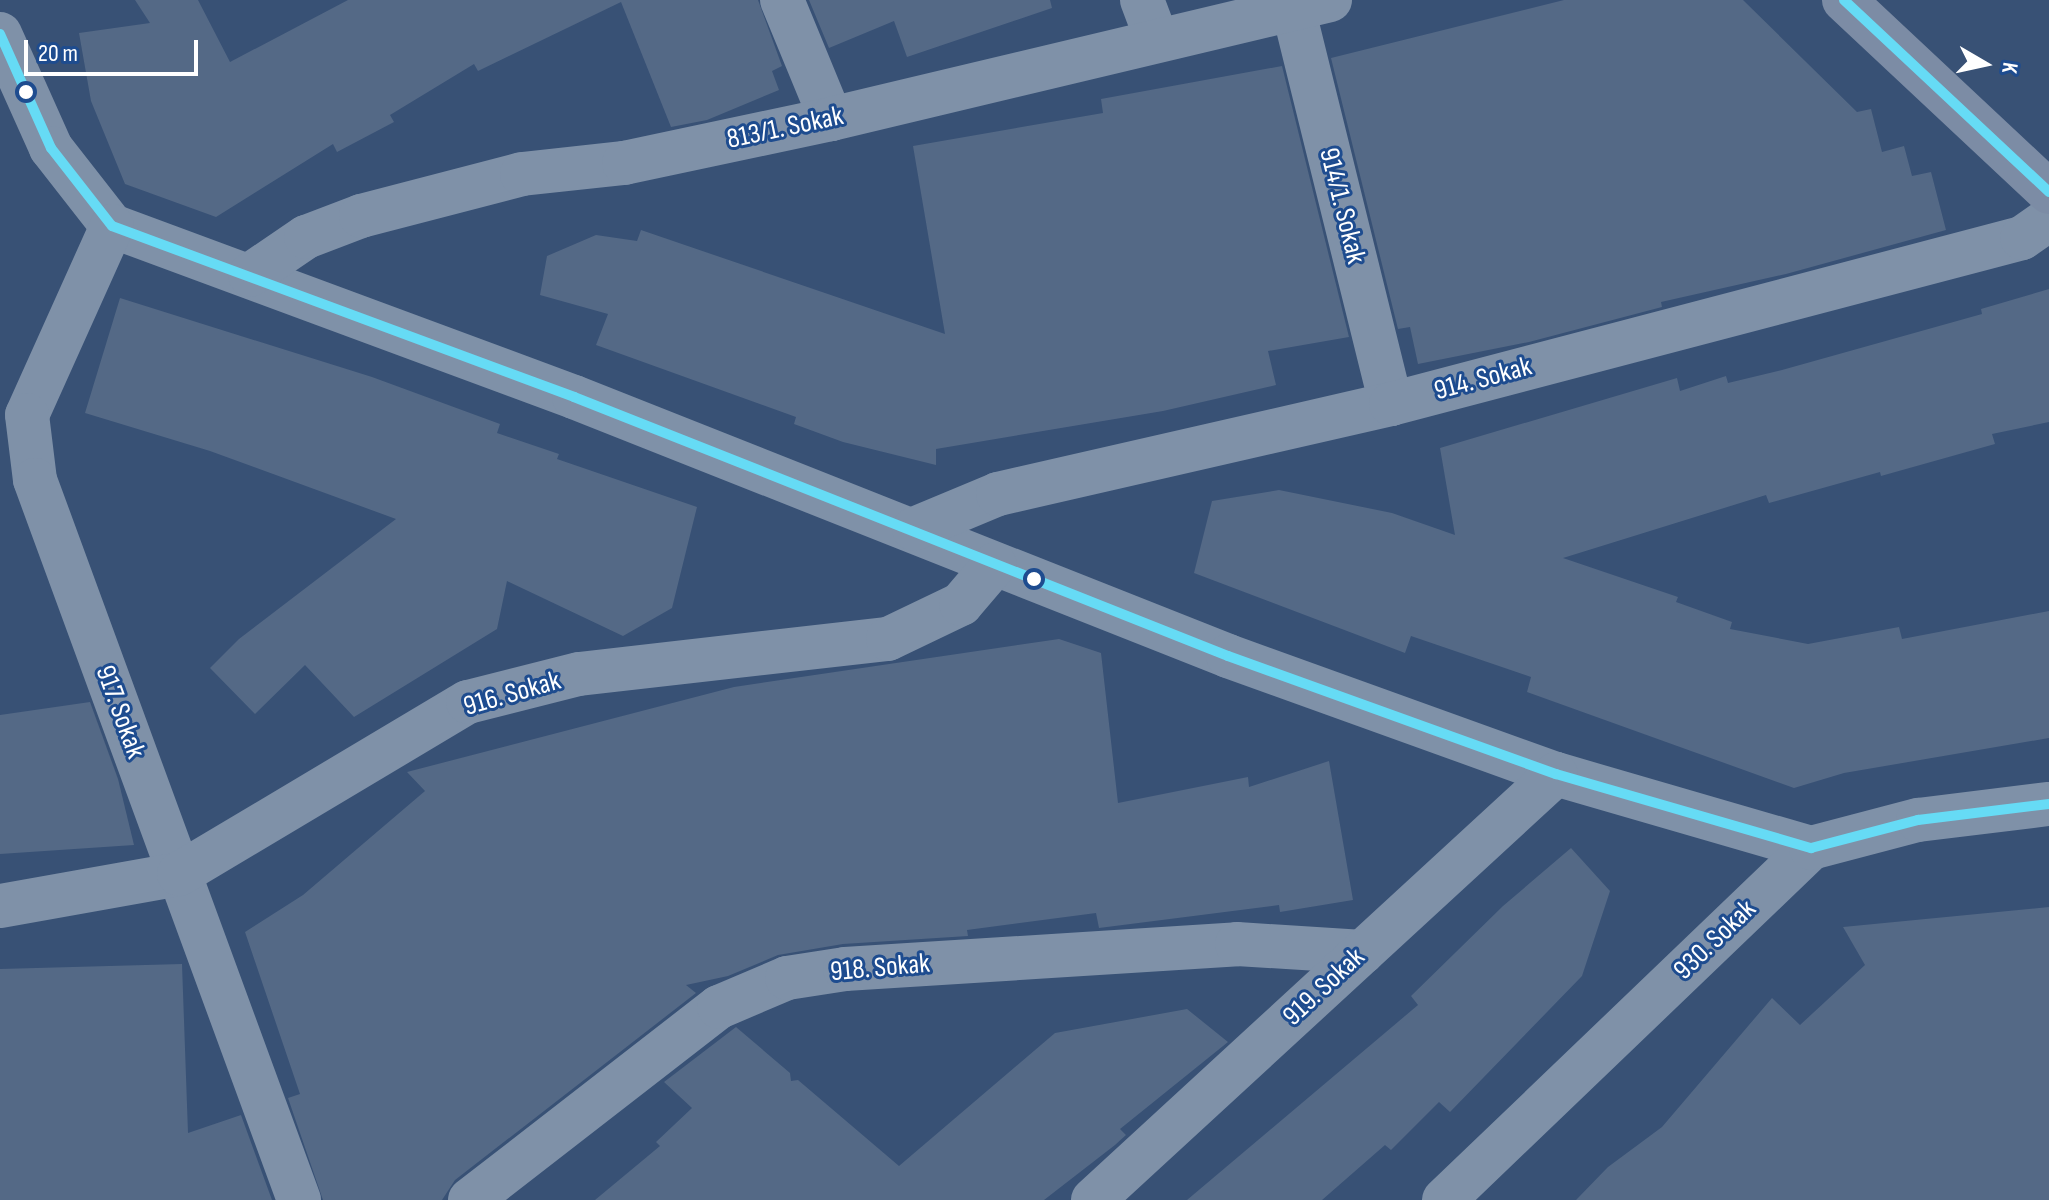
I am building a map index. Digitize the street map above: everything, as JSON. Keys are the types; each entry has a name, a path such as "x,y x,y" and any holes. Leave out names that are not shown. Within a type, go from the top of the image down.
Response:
{"street":[{"path":"782,0 831,119"},
{"path":"1142,0 1157,40"},
{"path":"1844,0 2049,192"},
{"name":"813/1. Sokak","path":"250,275 306,237 361,216 522,174 624,163 831,119 1312,4"},
{"name":"914/1. Sokak","path":"1312,4 1391,404"},
{"path":"0,34 51,148 112,226 250,275 914,529 1228,656 1556,774 1811,848"},
{"name":"914. Sokak","path":"914,529 998,494 1391,404 2022,238 2049,219"},
{"name":"917. Sokak","path":"112,226 13,414 299,1200"},
{"name":"916. Sokak","path":"0,906 179,874 468,702 579,674 888,639 961,604 995,564"},
{"name":"919. Sokak","path":"1093,1200 1556,774"},
{"name":"930. Sokak","path":"1444,1200 1811,848 1918,820 2049,804"},
{"name":"918. Sokak","path":"470,1200 719,1007 787,978 845,969 1237,944 1363,952"}],"building":[{"path":"135,0 198,0 230,62 348,0 758,0 782,66 772,71 779,90 707,120 671,127 621,2 478,71 474,64 390,115 394,122 337,152 333,144 216,217 125,184 91,101 79,33 150,23"},
{"path":"809,0 1050,0 1052,8 907,57 894,21 829,48"},
{"path":"1564,0 1743,0 1857,112 1871,109 1882,152 1904,146 1912,176 1931,172 1946,230 1786,274 1661,302 1662,307 1529,342 1418,364 1410,327 1398,329 1331,58"},
{"path":"1282,66 1349,337 1268,351 1276,385 1163,411 936,449 936,465 843,442 794,424 796,417 596,345 608,314 540,295 547,256 596,235 637,241 641,230 945,334 913,146 1103,113 1101,99"},
{"path":"2049,289 2049,422 1992,434 1995,444 1881,476 1880,472 1769,503 1766,495 1563,558 1678,597 1676,602 1732,622 1730,629 1808,644 1899,627 1902,639 2049,611 2049,738 1844,773 1794,788 1527,692 1531,677 1411,636 1405,653 1194,573 1212,501 1279,490 1392,513 1455,535 1440,448 1677,378 1680,391 1726,376 1728,383 1782,370 1982,314 1981,309"},
{"path":"120,298 372,377 500,424 497,433 559,454 557,459 697,507 672,608 623,636 507,581 497,629 354,717 305,665 255,714 210,668 239,639 396,519 210,451 85,413"},
{"path":"1059,639 1101,653 1118,803 1248,777 1249,787 1329,761 1353,900 1280,912 1279,905 1099,928 1096,913 967,930 968,936 843,944 778,955 728,976 686,985 696,993 455,1180 442,1200 323,1200 288,1098 300,1094 245,932 303,895 425,791 407,772 734,687"},
{"path":"90,702 118,779 134,845 0,854 0,715"},
{"path":"1571,848 1610,891 1582,976 1450,1112 1439,1102 1391,1150 1385,1145 1322,1200 1187,1200 1418,1005 1411,996 1503,906"},
{"path":"2049,907 2049,1200 1576,1200 1608,1167 1662,1127 1772,998 1800,1025 1865,965 1843,927"},
{"path":"182,964 188,1133 241,1115 272,1200 0,1200 0,969"},
{"path":"1187,1009 1228,1042 1120,1129 1126,1135 1115,1145 1044,1200 595,1200 660,1146 656,1142 692,1108 664,1082 736,1027 790,1073 791,1081 798,1080 899,1166 1055,1033"}],"transit line":[{"path":"1844,0 2049,192"},
{"path":"0,34 51,148 112,226 574,397 1228,656 1556,774 1811,848"},
{"path":"1811,848 1918,820 2049,804"}]}
